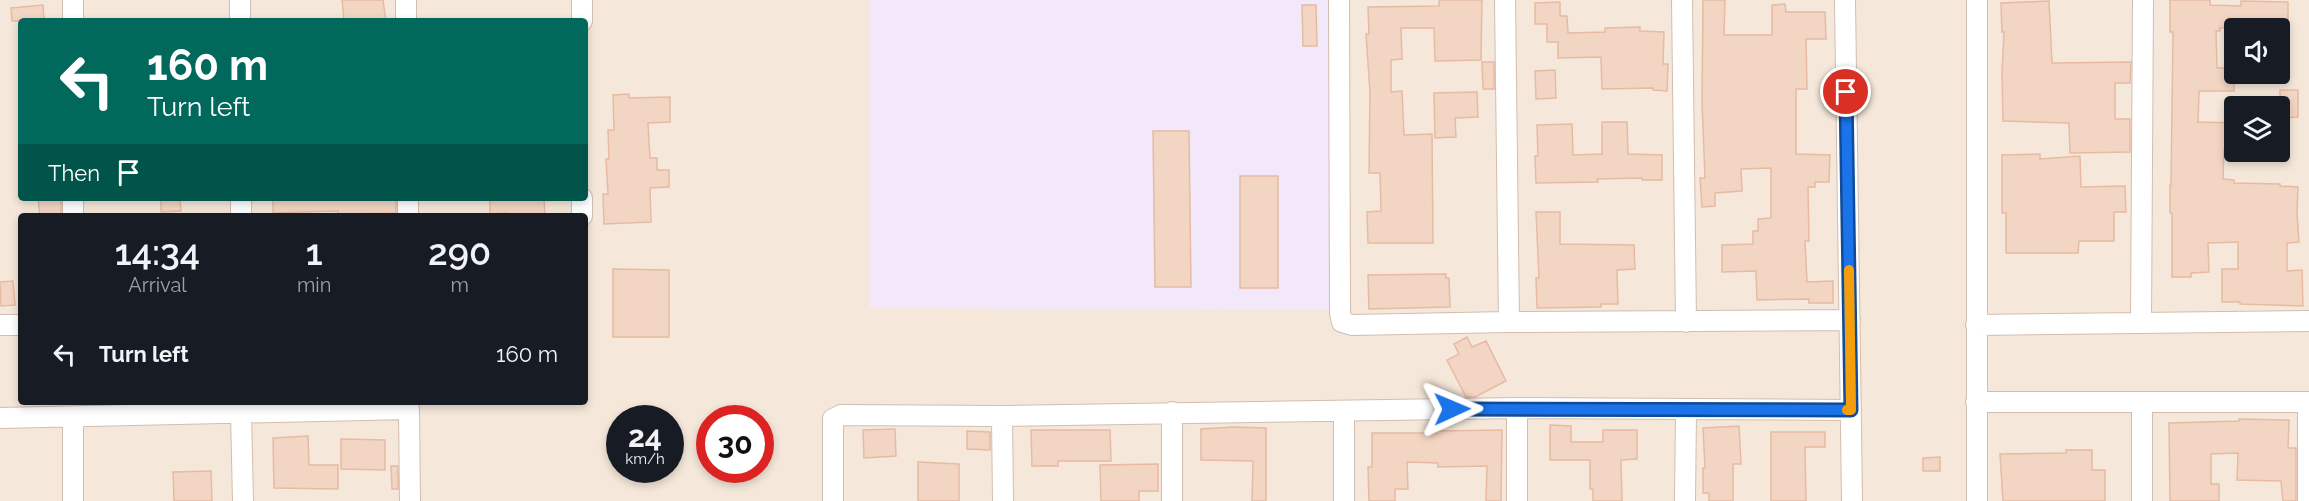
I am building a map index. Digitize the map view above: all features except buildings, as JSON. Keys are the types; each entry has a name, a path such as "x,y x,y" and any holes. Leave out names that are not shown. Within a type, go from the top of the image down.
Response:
{"street":[{"path":"73,0 73,18"},
{"path":"240,0 240,18"},
{"path":"406,0 406,18"},
{"path":"582,0 582,18"},
{"path":"1339,0 1340,313 1342,322 1352,325 1850,320"},
{"path":"1505,0 1509,322"},
{"path":"1682,0 1686,322"},
{"path":"1845,0 1852,501"},
{"path":"1977,0 1977,501"},
{"path":"2141,323 2143,0"},
{"path":"1976,325 2309,321"},
{"path":"0,325 18,324"},
{"path":"1976,402 2308,402 2308,501"},
{"path":"2142,402 2142,501"},
{"path":"833,501 833,419 841,415 1002,416 1517,408 1851,410"},
{"path":"1517,408 1517,501"},
{"path":"0,418 409,409 410,501"},
{"path":"1685,501 1686,409"},
{"path":"1344,411 1344,501"},
{"path":"1172,412 1172,501"},
{"path":"241,413 243,501"},
{"path":"1002,416 1003,501"},
{"path":"73,417 74,501"}],"shaded area":[{"path":"0,0 2309,0 2309,501 0,501"},
{"path":"869,0 1328,0 1333,310 869,308"}],"slow traffic":[{"path":"1847,410 1851,410 1849,270"}],"route":[{"path":"1452,409 1851,410 1846,92"}]}
